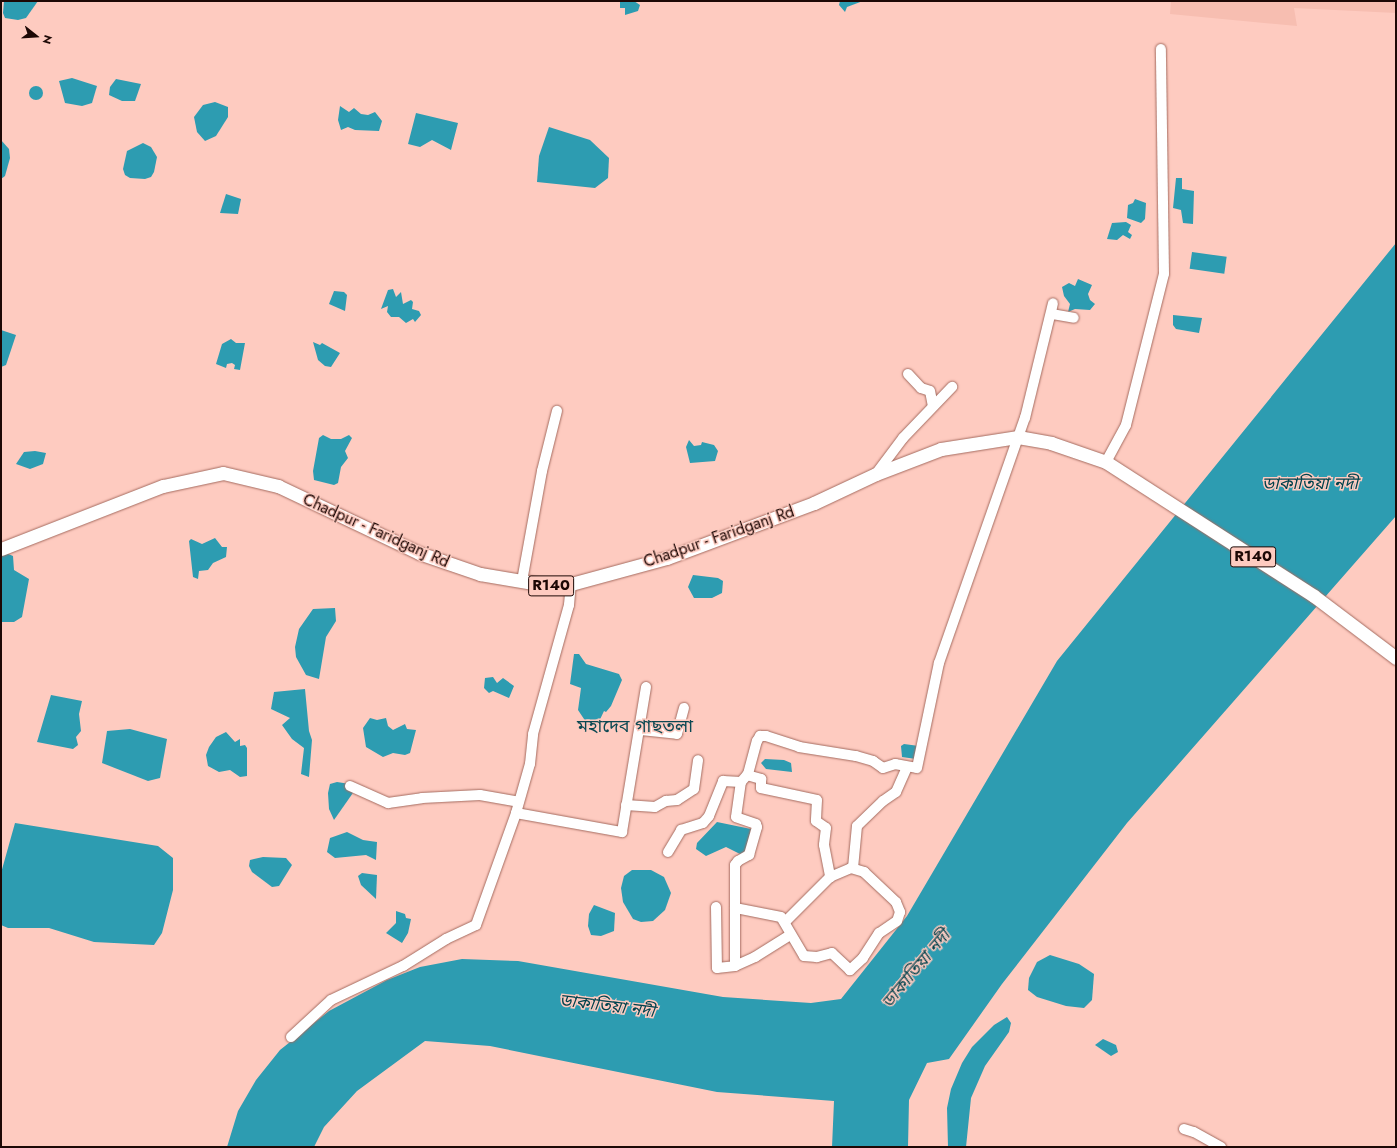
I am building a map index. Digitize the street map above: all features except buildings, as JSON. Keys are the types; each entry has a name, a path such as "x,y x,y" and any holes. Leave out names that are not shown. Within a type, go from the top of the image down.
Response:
{"main road":[{"name":"Chadpur - Faridganj Rd","path":"1,549 163,486 223,473 278,486 419,553 480,574 551,586 571,584 667,558 814,503 876,474 941,449 1018,437 1051,443 1106,462 1314,596 1396,658"}],"street":[{"path":"1106,462 1126,425 1164,274 1161,49"},
{"path":"735,966 735,865 738,861 749,855 757,827 756,824 736,817 744,778 760,736 766,736 804,748 856,756 873,761 883,768 895,764 914,770 918,766 939,663 1018,437 1052,314 1053,302"},
{"path":"1052,314 1074,318"},
{"path":"908,374 921,388 930,391 933,406"},
{"path":"876,474 903,438 952,387"},
{"path":"522,581 542,471 557,411"},
{"path":"290,1037 331,1000 403,966 446,939 476,925 516,813 530,764 533,734 569,605 571,584"},
{"path":"516,813 622,832 641,730 646,687"},
{"path":"641,730 677,734 684,708"},
{"path":"626,805 655,807 666,801 677,800 694,789 698,760"},
{"path":"853,868 857,826 883,801 896,792 907,767"},
{"path":"668,852 681,830 703,823 709,816 723,781 744,778 760,779 761,788 817,800 816,821 826,828 824,845 830,877"},
{"path":"350,786 388,803 422,798 480,795 518,802"},
{"path":"735,908 774,915 785,922 790,935 804,956 817,957 832,953 846,968 854,968 879,933 897,921 900,912 896,902 864,872 853,868 840,871 830,877 785,922"},
{"path":"716,907 717,968 735,966 755,957 790,935"},
{"path":"1184,1129 1194,1132 1221,1147"}],"shaded area":[{"path":"1171,1 1396,1 1396,13 1294,8 1297,26 1170,14"}],"water":[{"path":"4,1 38,1 26,18 18,20 5,18 3,13"},
{"path":"634,1 640,5 638,11 625,15 625,8 620,8 620,2 606,2"},
{"path":"840,1 863,1 847,7 845,12 839,5"},
{"path":"72,78 97,86 92,103 82,106 65,103 59,81"},
{"path":"116,79 141,84 135,101 122,101 109,95 110,87"},
{"path":"33,86 39,86 43,90 43,96 39,100 33,100 29,96 29,90"},
{"path":"215,102 228,107 228,117 216,136 205,141 197,132 194,117 203,105"},
{"path":"340,106 349,112 354,108 361,114 368,115 375,112 382,121 379,131 355,130 348,127 341,130 338,120"},
{"path":"416,113 458,123 451,150 432,140 420,147 408,144"},
{"path":"549,127 590,140 609,158 608,178 595,188 537,182 539,156"},
{"path":"1,140 9,149 10,158 5,176 1,179"},
{"path":"143,143 151,147 157,157 154,172 151,177 145,179 130,178 125,175 123,169 127,151"},
{"path":"1176,178 1182,178 1182,189 1194,191 1193,224 1183,223 1181,210 1173,208"},
{"path":"226,194 241,199 238,214 220,213"},
{"path":"1135,199 1146,203 1145,219 1141,223 1127,218 1128,205 1133,203"},
{"path":"1126,222 1131,225 1128,232 1132,235 1130,239 1123,235 1117,240 1107,239 1112,223"},
{"name":"ডাকাতিয়া নদী","path":"1396,243 1396,516 1127,823 1002,984 949,1059 927,1063 909,1100 908,1147 832,1147 834,1101 717,1092 490,1046 425,1041 357,1091 324,1127 314,1147 227,1147 238,1111 256,1080 280,1050 329,1011 387,980 420,967 462,959 518,961 723,997 811,1003 841,999 907,916 1057,661"},
{"path":"1192,252 1227,257 1224,274 1190,269"},
{"path":"1078,279 1092,285 1088,294 1090,300 1095,304 1090,310 1075,309 1068,312 1070,304 1064,296 1062,287 1069,283 1075,286"},
{"path":"393,289 396,297 401,292 403,304 411,300 413,302 412,309 419,311 421,315 415,322 413,319 406,323 399,317 391,317 387,312 388,306 381,309 388,290"},
{"path":"334,291 344,292 347,295 345,311 329,304"},
{"path":"1173,315 1202,318 1199,333 1176,329 1173,325"},
{"path":"1,330 16,335 6,365 1,367"},
{"path":"231,339 236,343 245,343 240,370 234,369 235,365 232,363 227,364 226,368 216,364 222,344"},
{"path":"313,342 320,345 322,343 340,353 331,367 325,366 318,360"},
{"path":"323,435 331,439 341,439 349,435 352,438 345,451 348,458 341,467 338,483 334,485 314,480 313,471 319,438"},
{"path":"689,440 694,446 701,445 702,442 714,445 718,451 715,461 690,463 686,447"},
{"path":"35,451 46,453 43,464 30,469 16,464 24,452"},
{"path":"215,538 222,547 227,547 226,557 213,563 208,570 199,571 198,579 193,577 189,541 191,539 202,544"},
{"path":"6,553 13,556 14,570 29,579 22,617 14,622 1,622 1,557"},
{"path":"693,575 718,578 723,581 722,593 712,598 694,598 688,587"},
{"path":"335,608 336,621 326,637 319,679 306,675 296,657 295,647 299,629 313,609"},
{"path":"574,654 579,654 586,664 619,674 622,680 611,706 606,712 604,711 596,728 588,725 578,710 581,688 570,684"},
{"path":"493,677 497,683 503,678 514,686 509,698 493,691 489,693 484,688 485,678"},
{"path":"305,689 309,731 312,740 309,777 301,774 304,748 292,739 282,725 290,718 271,709 274,692"},
{"path":"51,695 82,701 79,714 81,731 76,737 78,745 73,749 37,742"},
{"path":"370,718 377,720 386,718 388,726 393,730 405,724 407,729 416,730 410,753 405,755 393,753 383,757 366,747 363,728"},
{"path":"130,729 167,739 160,778 148,781 102,763 107,731"},
{"path":"226,732 235,742 240,739 240,746 245,745 247,748 247,776 240,777 230,770 219,772 208,766 206,755 209,747 216,737"},
{"path":"904,744 919,746 916,759 902,757 901,746"},
{"path":"765,759 784,760 791,763 792,772 766,769 761,763"},
{"path":"337,782 350,784 355,790 334,820 329,809 328,793 330,784"},
{"path":"717,822 751,829 746,853 740,854 726,847 706,856 696,849 697,843"},
{"path":"15,823 158,846 173,858 173,890 162,933 154,945 94,942 49,928 8,928 1,925 1,873"},
{"path":"347,832 363,840 377,842 376,860 366,855 335,858 327,852 330,838"},
{"path":"263,857 286,858 292,865 279,886 272,887 252,872 249,866 250,860"},
{"path":"632,870 651,870 664,877 671,893 665,910 653,921 641,922 633,919 623,902 621,888 624,876"},
{"path":"362,873 377,875 376,899 361,885 358,876"},
{"path":"594,905 615,913 614,931 601,936 591,935 588,926 589,914"},
{"path":"396,911 405,914 406,918 411,919 408,933 402,943 386,933 396,923"},
{"path":"1050,955 1079,964 1094,974 1092,1000 1084,1008 1066,1006 1037,997 1028,990 1029,978 1037,962"},
{"path":"1007,1017 1011,1023 1009,1032 985,1066 971,1098 966,1147 948,1147 947,1108 951,1089 962,1063 972,1047 994,1025"},
{"path":"1103,1039 1116,1045 1118,1052 1111,1056 1095,1045"}],"district":[{"name":"মহাদেব গাছতলা","path":"635,726"}]}
